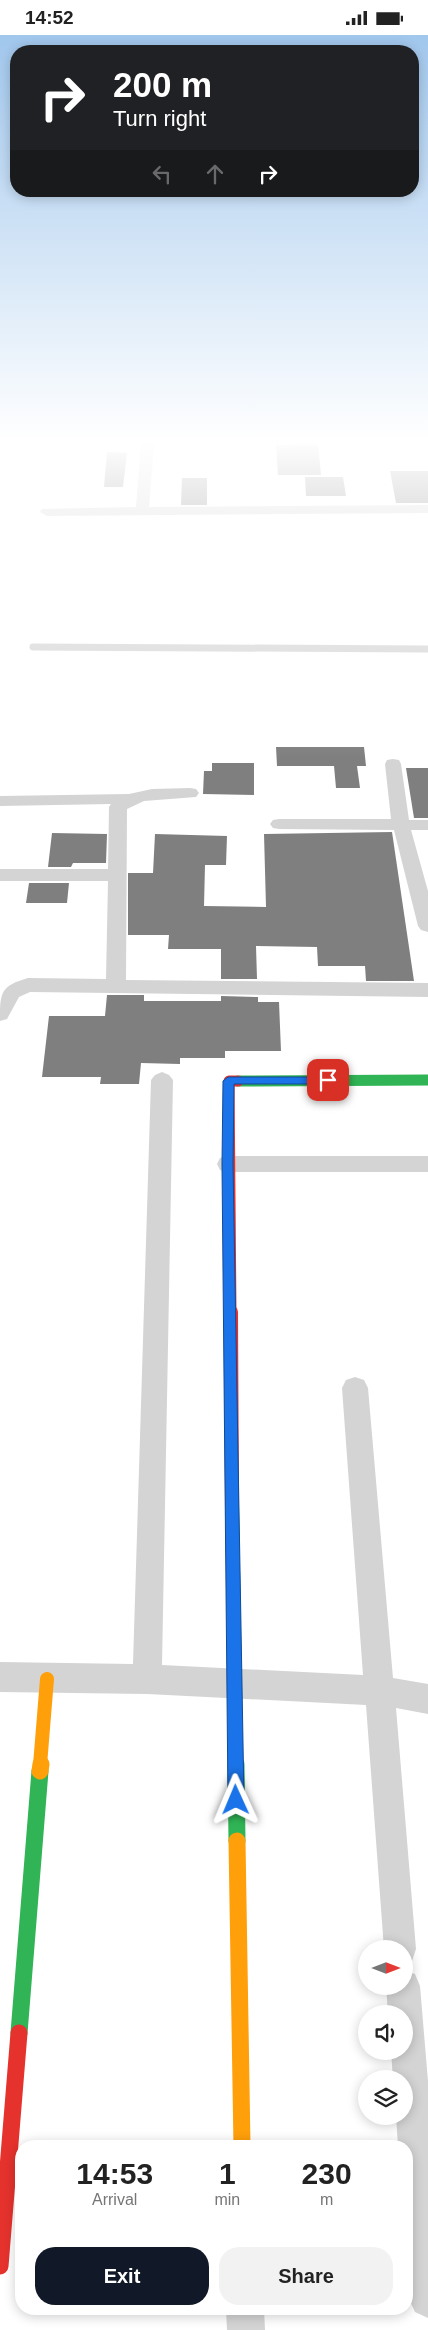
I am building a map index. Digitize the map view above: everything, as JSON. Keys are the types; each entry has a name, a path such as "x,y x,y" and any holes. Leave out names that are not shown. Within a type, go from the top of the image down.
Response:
{"street":[{"path":"394,764 401,825 428,926"},
{"path":"0,801 128,799 140,796 190,793"},
{"path":"116,987 117,815 118,807 128,799"},
{"path":"279,824 428,825"},
{"path":"0,875 118,875"},
{"path":"0,1014 12,992 28,985 428,990"},
{"path":"147,1679 162,1080"},
{"path":"242,2140 234,1685 228,1081 428,1080"},
{"path":"228,1164 428,1164"},
{"path":"355,1388 399,1940"},
{"path":"0,1677 147,1679 234,1685 380,1691 428,1699"},
{"path":"0,2265 7,2100 47,1679"},
{"path":"404,1995 428,2299"},
{"path":"245,2315 246,2330"}],"lane":[{"path":"33,647 330,647 428,649"}],"building":[{"path":"276,747 364,747 366,766 357,766 360,788 336,788 334,766 277,766"},
{"path":"212,763 254,763 254,795 203,794 204,771 212,771"},
{"path":"406,768 428,768 428,818 414,818"},
{"path":"392,832 414,981 366,981 365,966 318,966 317,947 256,946 257,979 221,979 221,949 168,949 169,935 128,935 128,873 153,873 155,834 227,836 226,865 205,865 204,906 266,907 264,834"},
{"path":"52,833 107,834 106,863 73,863 71,867 48,867"},
{"path":"29,883 69,883 67,903 26,903"},
{"path":"107,995 144,995 144,1001 221,1001 221,996 258,997 258,1002 279,1002 281,1051 225,1051 225,1058 180,1058 180,1064 141,1063 139,1084 100,1084 101,1077 42,1077 49,1016 105,1016"}],"traffic: fast":[{"path":"238,1081 428,1080"},
{"path":"232,1504 237,1841"},
{"path":"19,2033 40,1771"}],"traffic: slow":[{"path":"40,1771 47,1679"},
{"path":"237,1841 242,2140"}],"traffic: jam":[{"path":"232,1504 229,1081 238,1081"},
{"path":"0,2266 19,2033"}],"route":[{"path":"236,1800 233,1666 228,1081 328,1080"}]}
